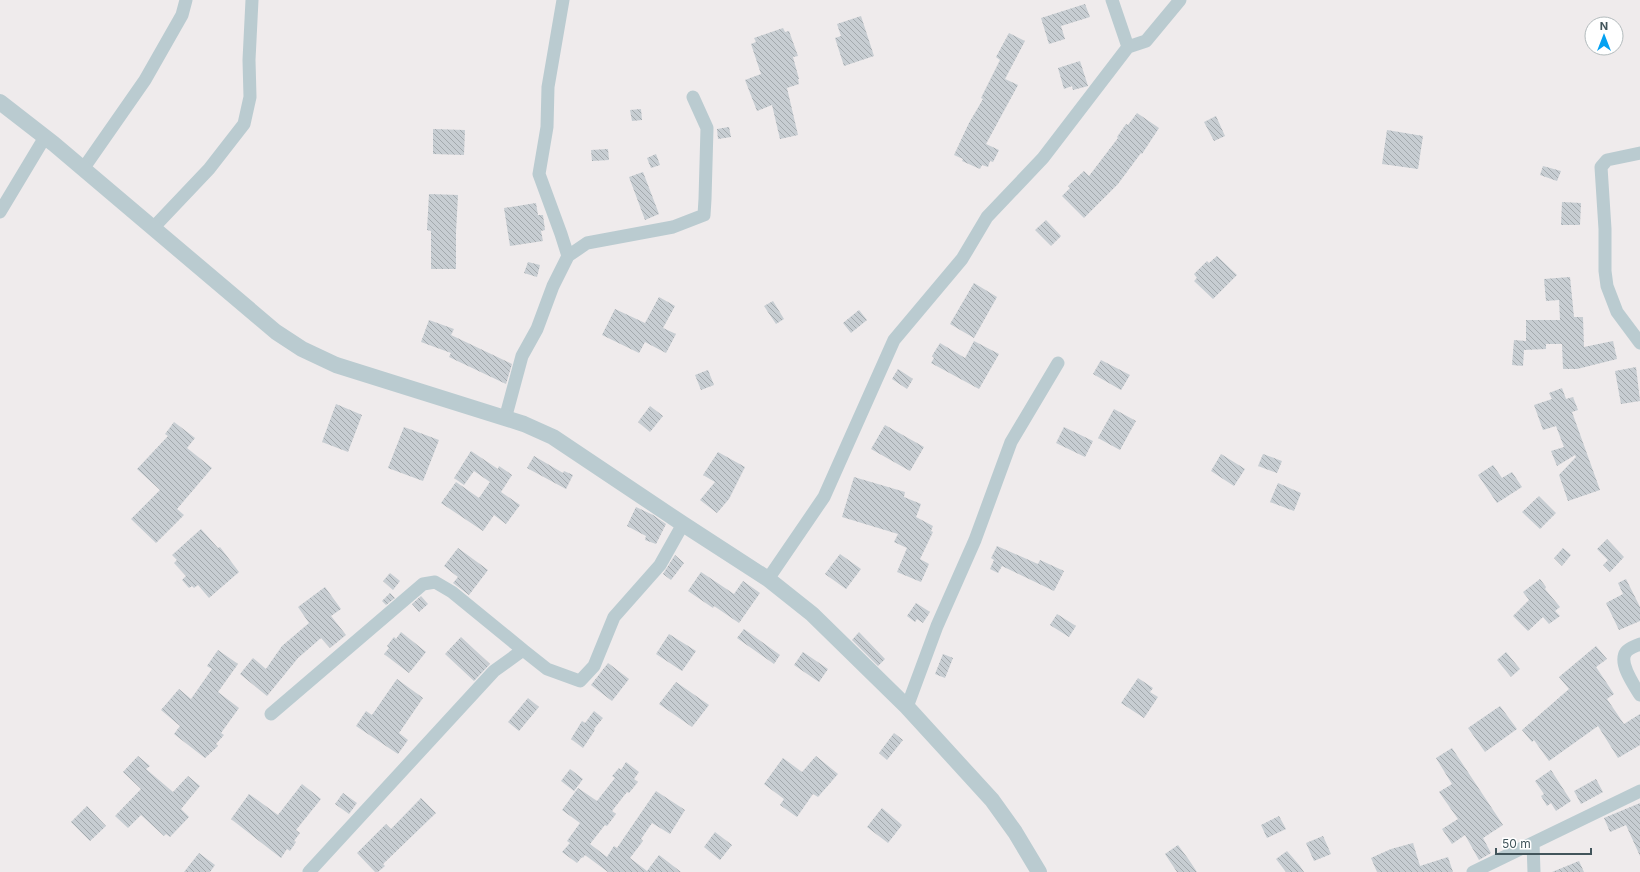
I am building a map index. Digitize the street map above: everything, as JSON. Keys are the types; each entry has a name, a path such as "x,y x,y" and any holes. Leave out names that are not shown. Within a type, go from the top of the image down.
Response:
{"street":[{"path":"83,169 145,80 182,16 186,0"},
{"path":"153,228 209,169 244,124 250,97 249,60 252,0"},
{"path":"564,0 548,87 547,127 539,174 568,256"},
{"path":"1112,0 1128,47"},
{"path":"768,579 824,497 894,340 962,259 987,217 1044,158 1128,47 1146,41 1180,0"},
{"path":"505,419 522,356 537,329 553,286 568,256 587,243 673,227 704,215 707,128 693,97"},
{"path":"0,102 45,137 276,332 302,349 336,365 534,428 553,437 768,579 812,614 907,707 992,800 1015,832 1039,872"},
{"path":"0,212 45,137"},
{"path":"1640,153 1607,160 1601,167 1606,229 1605,271 1607,286 1617,312 1640,343"},
{"path":"907,707 937,626 975,540 1011,442 1058,363"},
{"path":"271,714 424,584 435,582 452,592 547,669 580,681 594,666 614,617 660,565 683,524"},
{"path":"1640,644 1627,650 1623,663 1640,695"},
{"path":"309,872 494,671 523,650"},
{"path":"1473,872 1640,791"},
{"path":"1533,843 1534,872"}],"building":[{"path":"1085,4 1090,17 1061,26 1065,39 1049,44 1041,18"},
{"path":"861,16 874,56 844,66 835,38 841,36 837,24"},
{"path":"783,28 785,32 789,31 798,56 793,57 799,84 787,88 798,135 780,139 772,105 757,111 745,80 761,74 751,44 756,42 754,38"},
{"path":"1009,33 1025,41 1005,79 1018,85 986,144 999,150 993,162 990,161 988,167 982,165 980,169 962,161 963,159 954,155 969,123 983,99 981,98 1000,60 996,57"},
{"path":"1080,61 1088,86 1073,90 1072,86 1064,89 1058,68"},
{"path":"641,109 642,120 632,121 630,110"},
{"path":"1137,113 1159,128 1142,154 1141,153 1118,184 1084,218 1062,196 1070,188 1068,186 1084,171 1089,176 1118,138 1117,137 1126,124 1128,125"},
{"path":"1216,116 1225,136 1214,141 1204,122"},
{"path":"729,127 731,137 718,139 717,129"},
{"path":"433,129 465,130 464,155 433,154"},
{"path":"1387,130 1423,136 1418,169 1382,164"},
{"path":"608,149 609,160 592,161 591,150"},
{"path":"656,154 660,165 651,168 647,158"},
{"path":"1543,166 1561,171 1557,181 1540,175"},
{"path":"643,172 659,214 645,220 629,177"},
{"path":"429,194 458,195 456,269 431,269 431,231 427,230"},
{"path":"1562,202 1581,203 1580,225 1561,225"},
{"path":"536,203 538,215 543,215 545,230 541,231 543,241 510,246 504,208"},
{"path":"1046,220 1061,236 1051,246 1035,230"},
{"path":"1217,256 1237,275 1213,299 1194,281 1197,278 1194,274 1207,261 1209,263"},
{"path":"528,262 540,265 537,277 524,273"},
{"path":"1570,277 1574,317 1583,317 1584,347 1613,341 1617,359 1577,369 1563,369 1562,344 1546,344 1546,349 1524,350 1523,366 1512,365 1514,340 1526,341 1526,320 1560,320 1559,300 1546,301 1544,279"},
{"path":"974,283 997,297 974,338 950,324"},
{"path":"659,297 675,306 663,328 676,334 666,353 645,342 639,353 602,335 615,309 645,323"},
{"path":"773,301 784,319 776,324 764,306"},
{"path":"859,310 867,320 851,333 843,323"},
{"path":"429,320 454,329 451,335 512,364 506,384 449,357 451,353 421,342"},
{"path":"974,341 999,354 979,389 931,363 934,358 932,356 940,343 965,358"},
{"path":"1101,360 1130,375 1121,390 1093,374"},
{"path":"1636,367 1640,401 1621,404 1615,371"},
{"path":"898,369 913,379 907,389 892,379"},
{"path":"708,370 714,385 701,390 695,375"},
{"path":"1562,388 1566,399 1573,397 1578,410 1572,412 1600,490 1568,501 1559,475 1576,457 1575,455 1557,466 1551,451 1564,447 1556,426 1543,430 1534,405 1552,399 1549,393"},
{"path":"336,404 362,415 348,452 322,442"},
{"path":"650,406 663,416 650,432 638,422"},
{"path":"1114,409 1136,421 1120,450 1098,438"},
{"path":"174,422 195,438 187,448 212,468 177,509 184,515 156,543 131,519 160,490 137,469 168,436 165,434"},
{"path":"885,425 924,447 910,471 871,449"},
{"path":"404,427 439,440 423,481 388,468"},
{"path":"1064,427 1093,441 1085,457 1056,443"},
{"path":"471,451 498,469 499,466 512,475 501,492 520,505 506,524 494,515 483,531 441,503 456,482 479,498 490,482 474,471 464,485 454,478"},
{"path":"718,452 745,467 729,499 717,513 700,500 715,482 703,475"},
{"path":"1221,454 1245,469 1234,486 1211,471"},
{"path":"1263,454 1282,461 1277,473 1258,466"},
{"path":"534,456 563,473 564,471 573,475 566,489 527,468"},
{"path":"1493,465 1502,478 1512,472 1522,487 1497,503 1478,475"},
{"path":"854,477 905,492 904,497 921,504 916,517 933,526 931,531 933,532 920,559 929,564 921,582 897,572 907,548 894,542 898,534 842,517"},
{"path":"1278,483 1301,493 1294,511 1270,502"},
{"path":"1539,496 1556,513 1540,529 1522,512"},
{"path":"636,507 653,515 666,524 656,544 645,540 646,536 627,526"},
{"path":"201,529 218,548 220,547 239,572 209,598 198,585 194,588 192,586 189,588 182,580 186,576 174,563 177,560 172,555"},
{"path":"1607,539 1624,557 1610,572 1603,565 1608,560 1597,549"},
{"path":"997,546 1038,564 1040,560 1064,571 1054,591 1002,566 998,573 990,569 994,560 991,558"},
{"path":"458,548 488,570 469,595 453,583 458,577 444,566"},
{"path":"1563,548 1571,555 1562,566 1554,558"},
{"path":"840,554 861,569 846,589 825,574"},
{"path":"675,555 684,563 671,580 663,574"},
{"path":"701,572 734,594 743,581 760,593 739,623 688,591"},
{"path":"390,573 400,581 393,590 383,581"},
{"path":"1540,579 1546,587 1545,589 1560,607 1555,611 1560,616 1549,624 1543,617 1528,631 1513,616 1529,600 1523,592"},
{"path":"1626,579 1640,607 1640,621 1619,630 1606,603 1623,594 1618,583"},
{"path":"325,587 341,609 331,616 346,635 330,648 321,638 298,658 267,696 240,674 253,658 266,669 282,646 309,623 298,607"},
{"path":"390,593 395,598 386,605 382,601"},
{"path":"421,596 428,604 419,612 412,604"},
{"path":"916,603 930,612 923,623 917,619 915,622 907,616"},
{"path":"1057,614 1076,626 1069,637 1050,625"},
{"path":"744,629 780,655 774,664 737,638"},
{"path":"401,632 426,652 409,673 384,654 389,648 387,646 394,637 396,639"},
{"path":"859,632 885,659 878,666 852,640"},
{"path":"669,634 696,651 682,671 656,654"},
{"path":"461,637 490,664 474,681 445,654"},
{"path":"1596,646 1607,659 1596,667 1614,694 1607,699 1624,724 1640,714 1640,745 1618,758 1598,726 1549,761 1534,740 1532,742 1522,730 1569,689 1559,677"},
{"path":"218,650 238,664 218,692 239,708 221,733 224,735 216,744 218,746 205,758 174,734 180,726 161,710 179,689 191,699 212,669 207,666"},
{"path":"803,652 828,669 819,682 794,665"},
{"path":"1506,652 1520,669 1511,677 1497,660"},
{"path":"943,654 953,658 945,678 935,674"},
{"path":"608,663 629,679 612,701 591,685"},
{"path":"1138,678 1153,688 1150,692 1158,697 1144,718 1121,703"},
{"path":"397,679 423,698 399,733 408,740 398,754 356,726 366,711 372,715"},
{"path":"676,682 709,705 692,727 659,704"},
{"path":"528,698 539,707 519,731 508,722"},
{"path":"1500,706 1517,729 1485,752 1468,728"},
{"path":"594,711 603,718 594,729 595,730 583,748 571,739 582,721 585,723"},
{"path":"894,733 903,740 887,760 879,753"},
{"path":"1452,748 1503,825 1483,838 1491,853 1479,860 1465,835 1452,844 1442,829 1458,819 1439,792 1452,784 1436,758"},
{"path":"138,756 150,766 146,769 173,792 188,776 200,786 181,809 189,817 170,837 166,834 164,836 141,815 128,828 115,816 141,789 123,772"},
{"path":"816,756 838,774 818,797 813,794 797,817 780,805 784,799 764,784 783,758 802,772"},
{"path":"626,762 639,772 634,779 638,782 629,793 627,792 612,811 616,814 590,844 607,857 614,846 617,848 656,791 685,810 670,834 652,823 641,839 643,841 630,858 647,871 659,855 681,872 608,872 585,855 577,863 562,852 570,843 567,841 580,823 562,810 578,788 597,801 615,778 612,776 619,768 621,770"},
{"path":"570,769 583,779 574,791 561,781"},
{"path":"1551,770 1571,801 1556,811 1551,803 1547,806 1541,796 1544,794 1535,781"},
{"path":"1596,779 1603,792 1581,804 1574,791"},
{"path":"302,784 321,799 296,830 300,833 294,841 296,842 290,851 287,849 281,858 231,819 249,794 278,815"},
{"path":"343,793 357,803 349,814 335,804"},
{"path":"421,798 436,813 383,864 385,866 378,872 375,872 357,853 386,824 391,829"},
{"path":"1640,803 1640,856 1626,825 1610,832 1604,818"},
{"path":"87,806 106,826 90,841 71,822"},
{"path":"882,808 902,825 888,843 867,827"},
{"path":"1279,816 1286,829 1267,838 1261,825"},
{"path":"715,832 732,845 720,860 704,847"},
{"path":"1323,836 1331,854 1314,861 1306,843"},
{"path":"1413,843 1420,866 1448,857 1453,872 1377,872 1371,858 1391,849"},
{"path":"1178,845 1197,872 1177,872 1165,854"},
{"path":"1287,851 1304,872 1286,872 1276,859"},
{"path":"199,853 215,865 210,872 184,872"},
{"path":"1579,861 1584,872 1552,872"}]}
